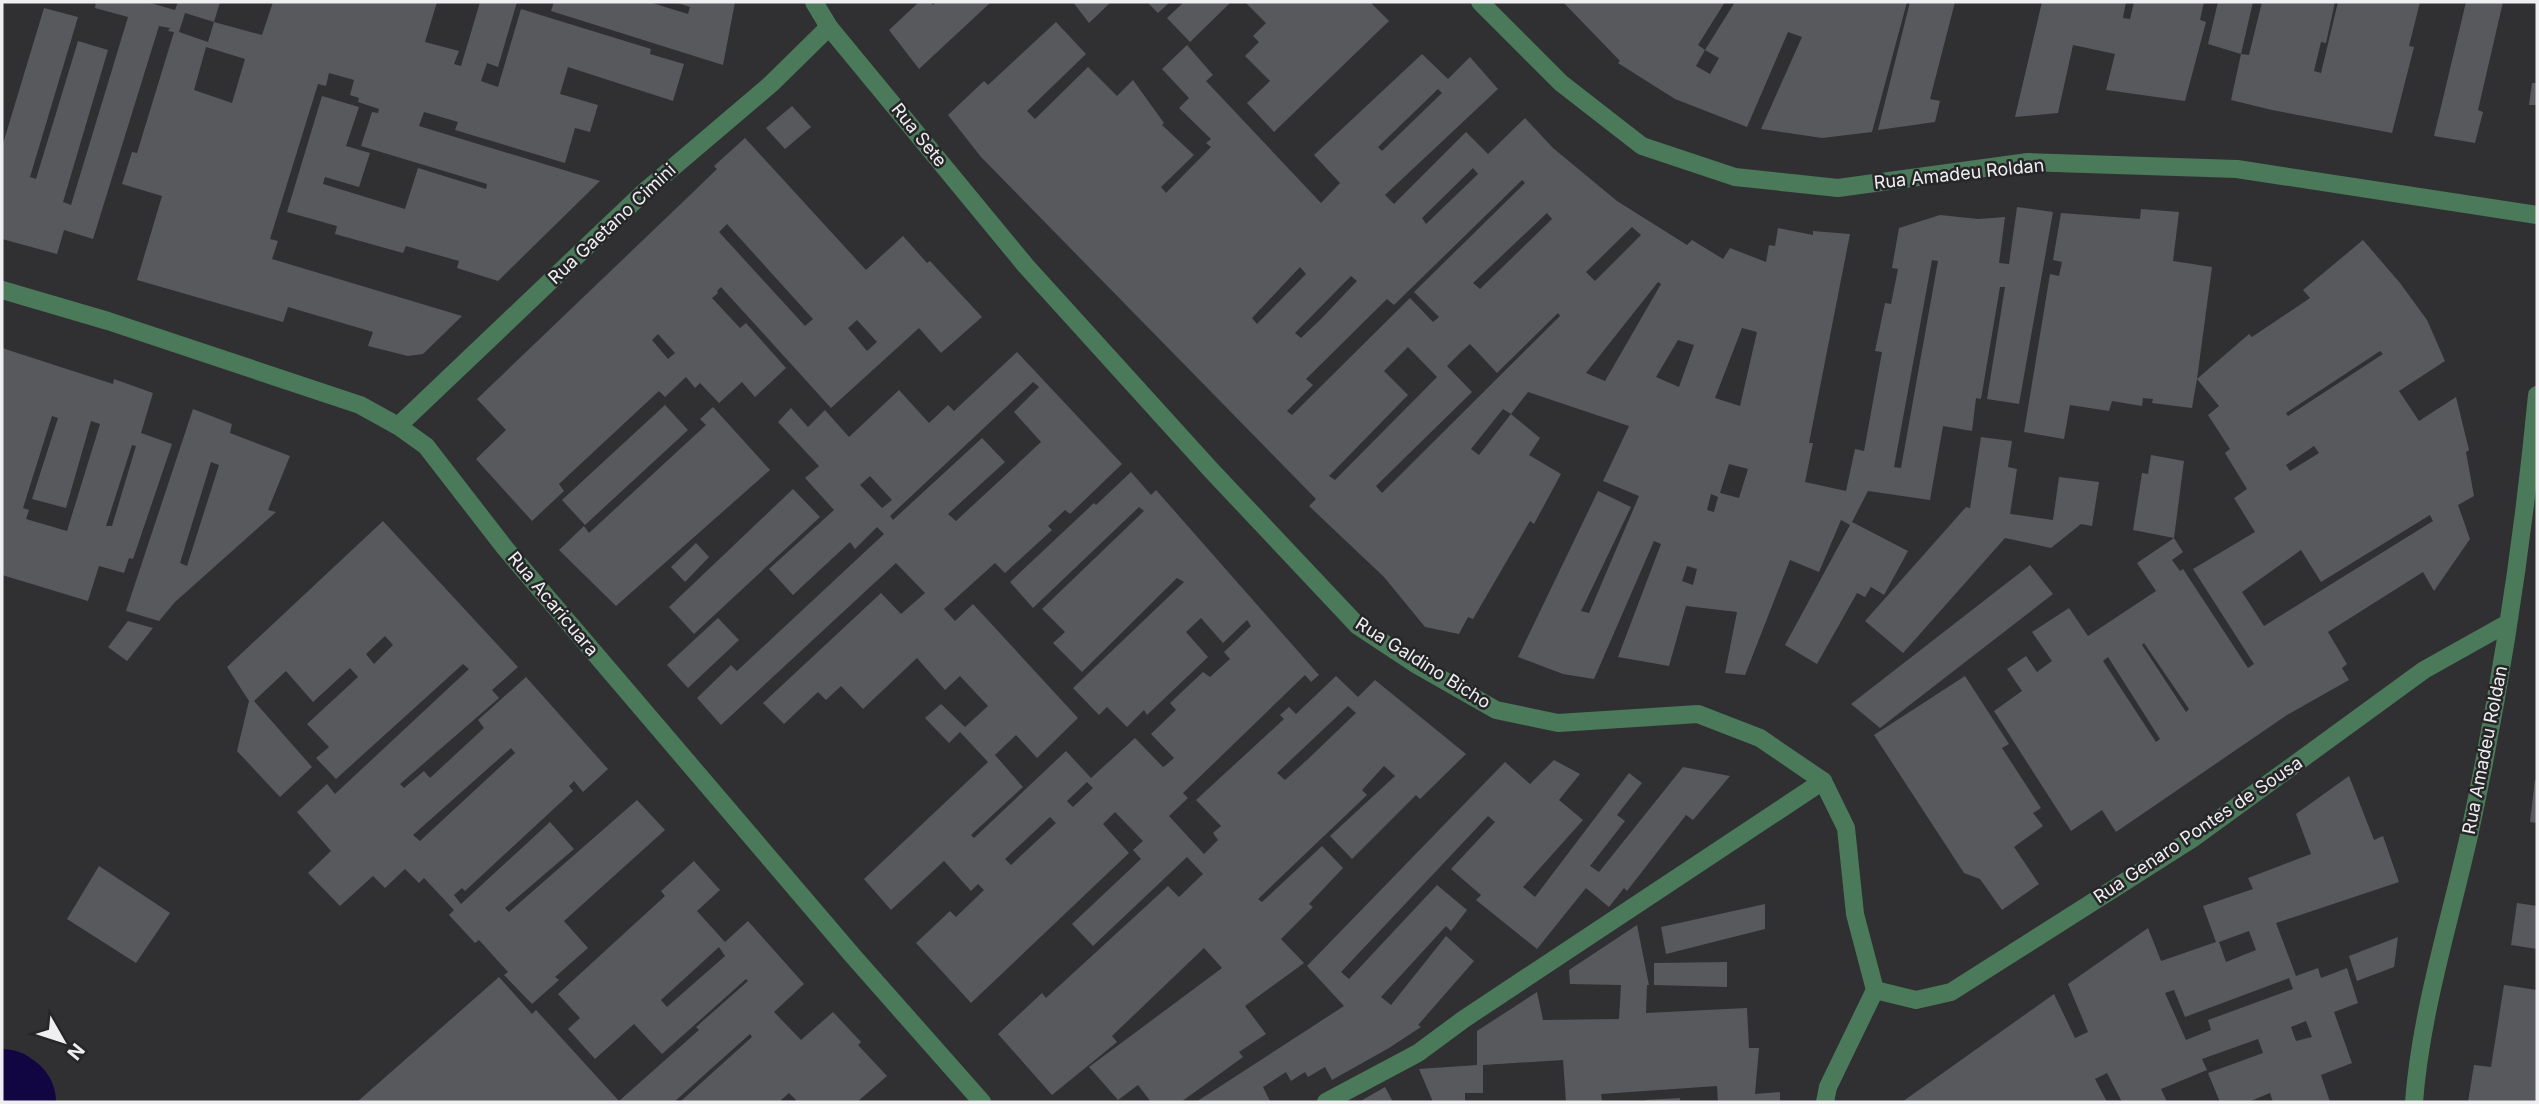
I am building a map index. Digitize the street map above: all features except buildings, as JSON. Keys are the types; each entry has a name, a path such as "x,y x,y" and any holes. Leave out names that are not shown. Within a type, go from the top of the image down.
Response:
{"street":[{"name":"Rua Sete","path":"814,2 830,27 1026,266"},
{"name":"Rua Amadeu Roldan","path":"1480,2 1561,83 1642,146 1735,177 1838,188 2028,162 2237,169 2537,215"},
{"name":"Rua Gaetano Cimini","path":"398,426 644,192 771,84 830,27"},
{"name":"Rua Galdino Bicho","path":"1026,266 1334,603 1359,626 1418,665 1496,710 1558,723 1698,714 1760,738 1823,781 1846,828 1855,914 1875,990"},
{"name":"Rua Acaricuara","path":"2,290 108,321 360,405 398,426 426,446 514,558 853,956 982,1102"},
{"name":"Rua Amadeu Roldan","path":"2414,1102 2427,1017 2470,829 2508,623 2537,395"},
{"name":"Rua Genaro Pontes de Sousa","path":"1875,990 1916,1000 1951,992 2215,823 2424,670 2508,623"},
{"path":"1326,1102 1418,1053 1464,1019 1823,781"},
{"path":"1825,1102 1828,1087 1875,990"}],"waterway":[{"path":"2,1099 6,1102"}]}
